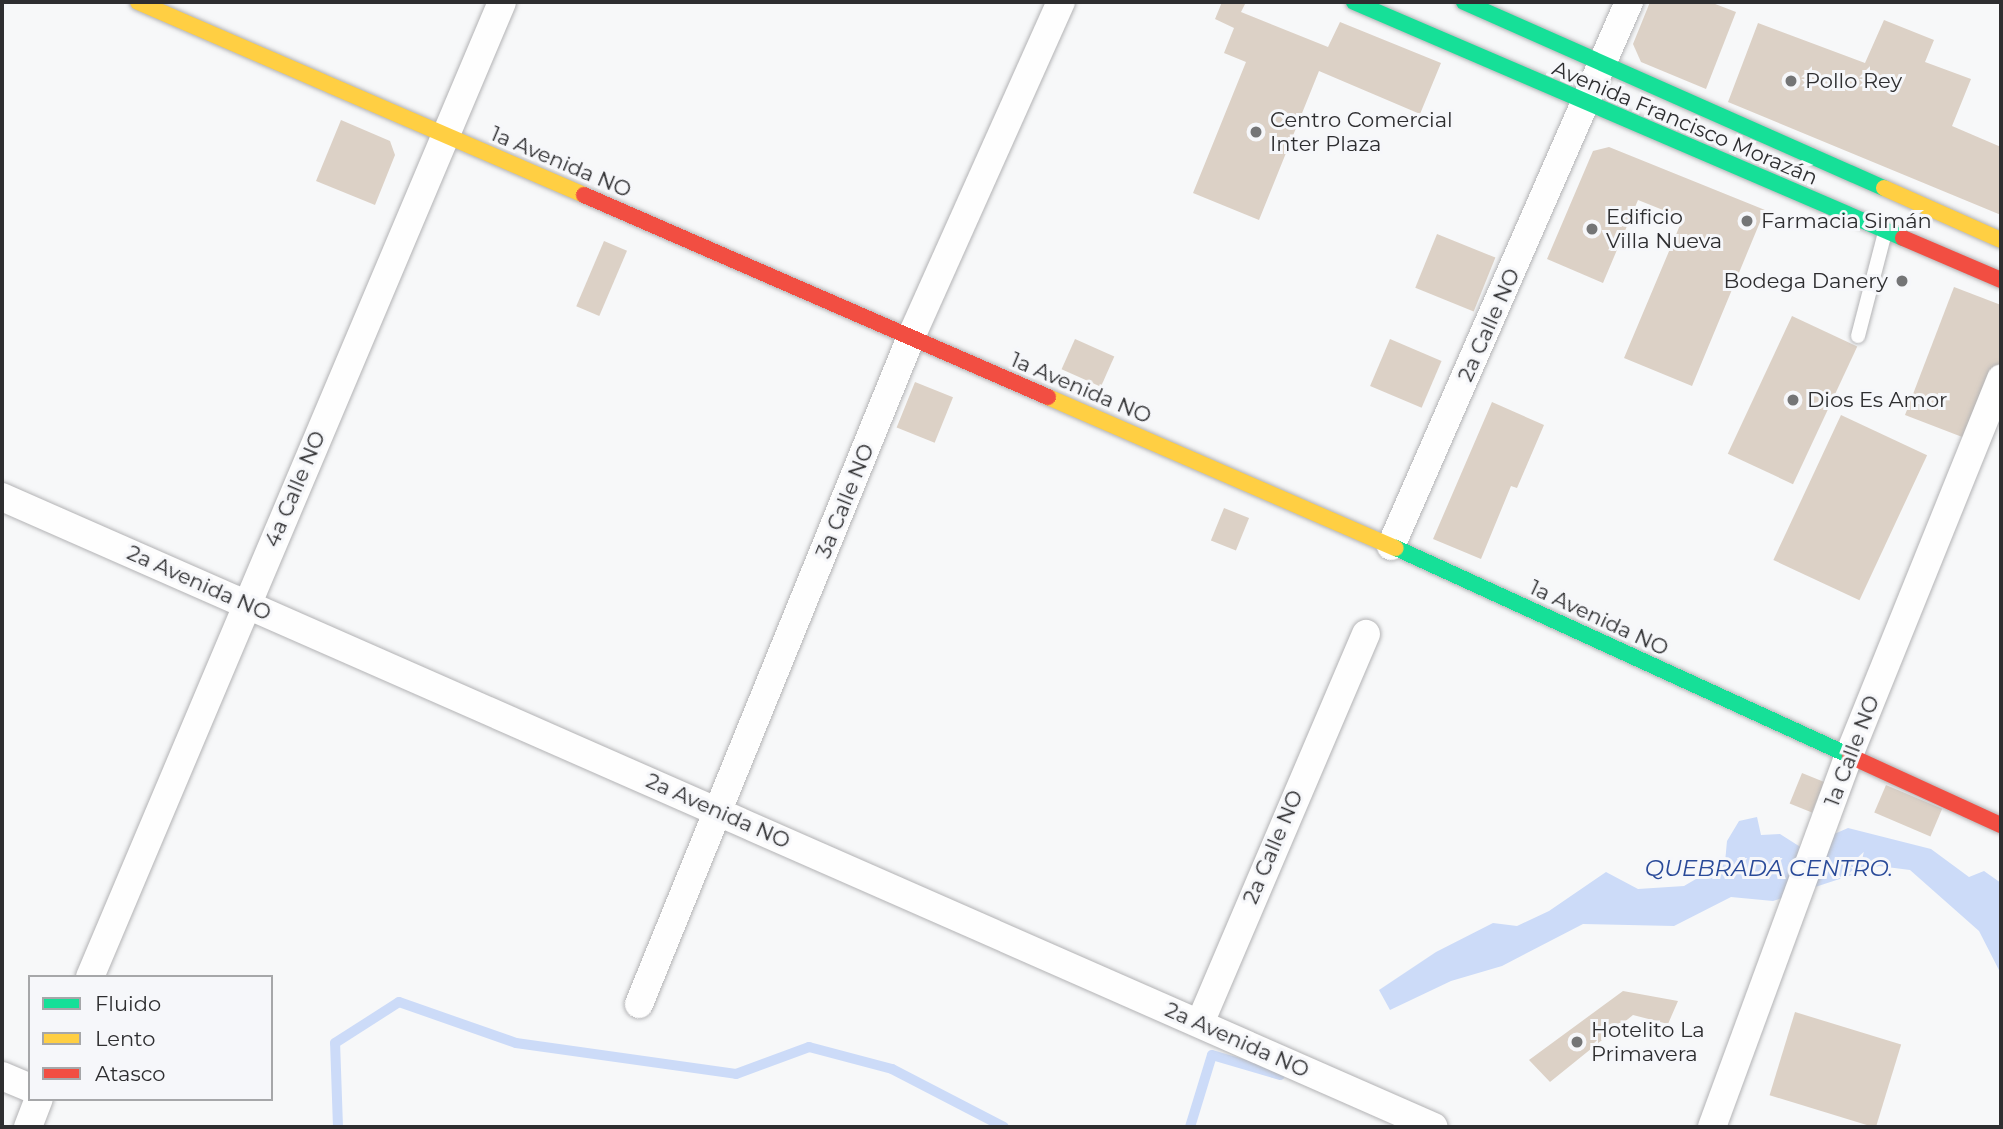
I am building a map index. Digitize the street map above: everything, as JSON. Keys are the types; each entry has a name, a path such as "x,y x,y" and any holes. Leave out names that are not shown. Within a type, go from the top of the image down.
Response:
{"street":[{"name":"1a Avenida NO","path":"138,2 1391,545 2001,825"},
{"name":"4a Calle NO","path":"91,975 502,2"},
{"name":"3a Calle NO","path":"639,1004 911,337 1060,2"},
{"name":"Avenida Francisco Morazán","path":"1354,2 2001,280"},
{"name":"Avenida Francisco Morazán","path":"1464,2 2001,240"},
{"name":"2a Calle NO","path":"1391,545 1587,104 1629,2"},
{"name":"1a Calle NO","path":"1712,1127 1849,755 2001,378"},
{"name":"2a Avenida NO","path":"2,497 1434,1127"},
{"name":"2a Calle NO","path":"1200,1023 1366,634"},
{"path":"2,1076 28,1087"},
{"path":"28,1127 38,1101"}],"lane":[{"path":"1858,336 1885,231"}],"water":[{"name":"QUEBRADA CENTRO.","path":"1757,817 1761,835 1780,834 1802,848 1848,828 1931,849 1969,877 1984,871 2001,883 2001,974 1979,931 1910,870 1879,866 1773,901 1731,897 1674,926 1583,924 1502,966 1451,981 1390,1010 1379,990 1436,952 1493,923 1517,926 1549,911 1606,872 1638,889 1684,886 1725,862 1727,841 1739,821"}],"building":[{"name":"Centro Comercial Inter Plaza","path":"1222,2 1246,2 1241,12 1328,47 1340,22 1441,63 1420,114 1319,71 1259,220 1193,193 1246,62 1224,53 1234,28 1215,19"},
{"path":"1650,2 1710,2 1736,12 1706,89 1641,62 1633,44"},
{"path":"1884,20 1934,40 1925,62 1971,79 1952,126 2001,147 2001,215 1728,102 1758,23 1865,63"},
{"path":"341,120 390,141 395,155 375,205 316,181"},
{"path":"1609,147 1765,210 1692,386 1624,358 1683,218 1638,200 1603,283 1547,259 1593,151"},
{"path":"1437,234 1495,258 1474,311 1415,288"},
{"path":"604,241 627,251 599,316 576,306"},
{"path":"1954,287 2001,305 2001,359 1970,440 1905,415"},
{"name":"Dios Es Amor","path":"1792,316 1857,346 1793,484 1728,454"},
{"path":"1075,339 1114,356 1101,387 1062,369"},
{"path":"1390,339 1442,361 1422,408 1370,386"},
{"path":"915,382 953,397 935,443 897,427"},
{"path":"1492,402 1544,425 1517,488 1511,486 1481,559 1433,539"},
{"path":"1841,415 1927,455 1859,600 1773,560"},
{"path":"1224,508 1249,518 1236,551 1211,540"},
{"path":"1802,773 1824,782 1812,813 1790,804"},
{"path":"1886,785 1942,809 1930,836 1874,813"},
{"name":"Hotelito La Primavera","path":"1623,991 1678,1001 1668,1024 1633,1015 1550,1082 1529,1060"},
{"path":"1795,1012 1901,1044 1876,1127 1770,1095"}],"waterway":[{"path":"338,1127 335,1043 399,1002 516,1043 736,1074 809,1047 892,1069 1004,1127"},
{"path":"1190,1127 1212,1055 1280,1075"}],"traffic: fast":[{"path":"1354,2 1903,238"},
{"path":"1464,2 1884,188"},
{"path":"1396,548 1850,756"}],"traffic: slow":[{"path":"138,2 584,195"},
{"path":"1884,188 2001,240"},
{"path":"1048,397 1396,548"}],"traffic: jam":[{"path":"584,195 1048,397"},
{"path":"1903,238 2001,280"},
{"path":"1850,756 2001,825"}],"place":[{"name":"Pollo Rey","path":"1791,81"},
{"name":"Centro Comercial Inter Plaza","path":"1256,132"},
{"name":"Farmacia Simán","path":"1747,221"},
{"name":"Edificio Villa Nueva","path":"1592,229"},
{"name":"Bodega Danery","path":"1902,281"},
{"name":"Dios Es Amor","path":"1793,400"},
{"name":"Hotelito La Primavera","path":"1577,1042"}]}
